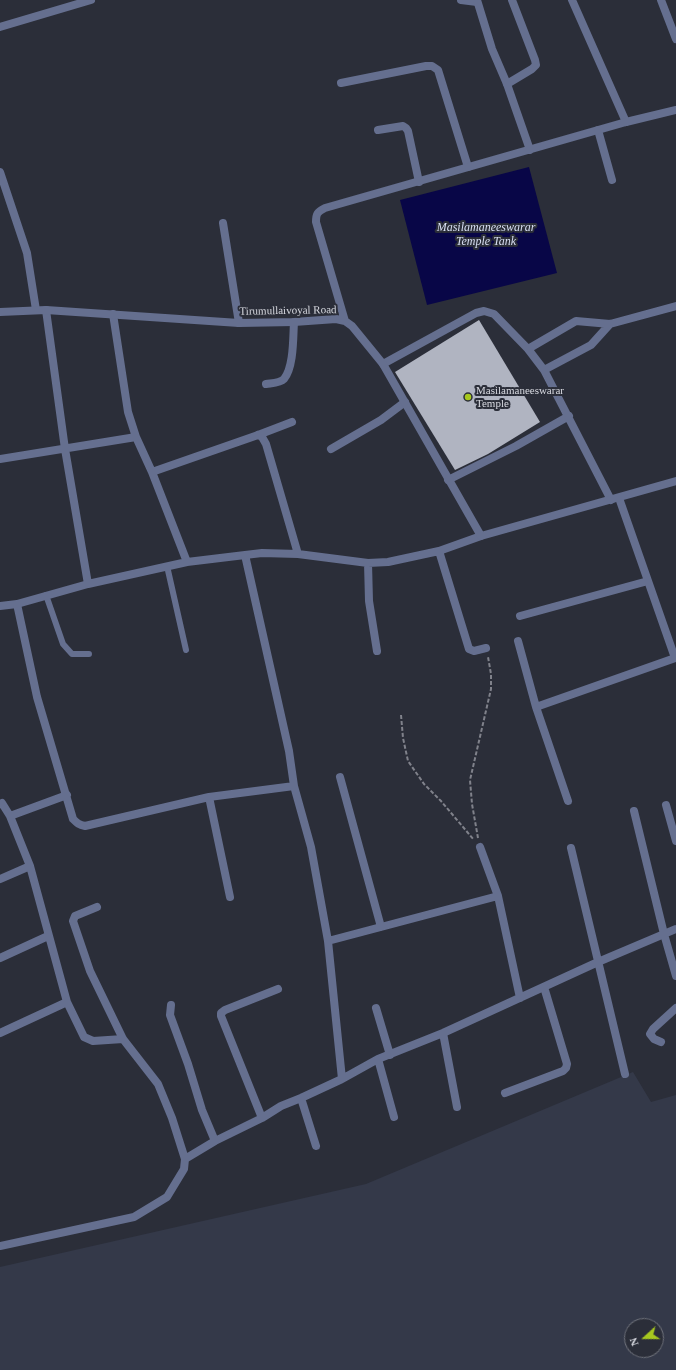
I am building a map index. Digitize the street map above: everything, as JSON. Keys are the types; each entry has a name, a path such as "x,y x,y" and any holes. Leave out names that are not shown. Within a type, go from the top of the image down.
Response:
{"street":[{"path":"0,27 66,3 90,0"},
{"path":"461,0 477,1 492,48 507,84 530,150"},
{"path":"507,84 536,65 512,0"},
{"path":"572,0 626,122"},
{"path":"661,0 676,39"},
{"path":"340,83 432,66 438,70 468,167"},
{"path":"345,321 316,222 316,215 318,212 325,208 468,167 626,122 676,110"},
{"path":"378,130 403,126 406,128 408,131 419,182"},
{"path":"598,130 612,180"},
{"path":"0,172 26,253 36,310"},
{"path":"223,223 239,323"},
{"path":"528,349 576,321 610,324 676,306"},
{"path":"46,310 65,449 88,584"},
{"name":"Tirumullaivoyal Road","path":"0,312 46,310 239,323 294,322 336,319 345,321 352,326 383,364 481,536"},
{"path":"383,364 476,313 484,311 494,314 528,349 544,370 615,499 648,582 676,659 536,707"},
{"path":"112,314 128,412 136,437 152,472 187,562"},
{"path":"266,384 277,383 284,379 289,368 292,353 294,322"},
{"path":"544,370 591,345 610,324"},
{"path":"331,449 381,420 405,402"},
{"path":"448,480 516,446 569,416"},
{"path":"152,472 292,422"},
{"path":"258,435 262,437 266,444 298,554"},
{"path":"0,459 136,437"},
{"path":"0,606 17,604 88,584 167,566 187,562 262,553 298,554 368,563 388,562 439,551 481,536 676,481"},
{"path":"439,551 469,649 474,651 486,648"},
{"path":"245,555 289,750 294,786 311,847 328,941 342,1079"},
{"path":"368,563 369,601 377,651"},
{"path":"520,616 648,582"},
{"path":"17,604 37,697 74,819 80,825 85,826 209,797 294,786"},
{"path":"518,641 536,707 568,801"},
{"path":"340,777 381,927"},
{"path":"10,816 67,794"},
{"path":"209,797 230,896"},
{"path":"1,802 10,816 30,866 67,1002 84,1037 93,1041 123,1039"},
{"path":"666,805 676,841"},
{"path":"634,811 664,934 676,976"},
{"path":"480,847 498,896 520,998"},
{"path":"571,848 625,1074"},
{"path":"0,879 30,866"},
{"path":"328,941 498,896"},
{"path":"0,1246 134,1217 167,1197 184,1169 185,1159 172,1118 158,1084 123,1039 90,971 72,921 75,916 97,907"},
{"path":"185,1159 215,1141 262,1118 281,1106 342,1079 390,1054 443,1033 598,962 676,929"},
{"path":"0,958 48,936"},
{"path":"505,1093 563,1071 566,1068 567,1064 544,987"},
{"path":"262,1118 221,1013 225,1010 278,989"},
{"path":"0,1032 67,1002"},
{"path":"171,1005 170,1015 188,1064 202,1110 215,1141"},
{"path":"376,1008 390,1054"},
{"path":"661,1042 654,1039 650,1034 653,1029 676,1008"},
{"path":"443,1033 457,1107"},
{"path":"378,1060 394,1117"},
{"path":"301,1098 316,1146"}],"lane":[{"path":"167,566 186,650"},
{"path":"46,595 63,644 72,654 89,654"}],"path":[{"path":"480,847 472,804 470,780 491,689 491,674 486,648"},
{"path":"401,715 403,738 408,761 424,784 441,801 480,847"}],"shaded area":[{"path":"633,1072 651,1102 676,1095 676,1370 0,1370 0,1267 366,1184"}],"water":[{"name":"Masilamaneeswarar Temple Tank","path":"529,167 557,273 427,305 400,200"}],"building":[{"name":"Masilamaneeswarar Temple","path":"479,320 540,422 488,454 455,470 395,372"}],"place":[{"name":"Masilamaneeswarar Temple","path":"468,397"}]}
